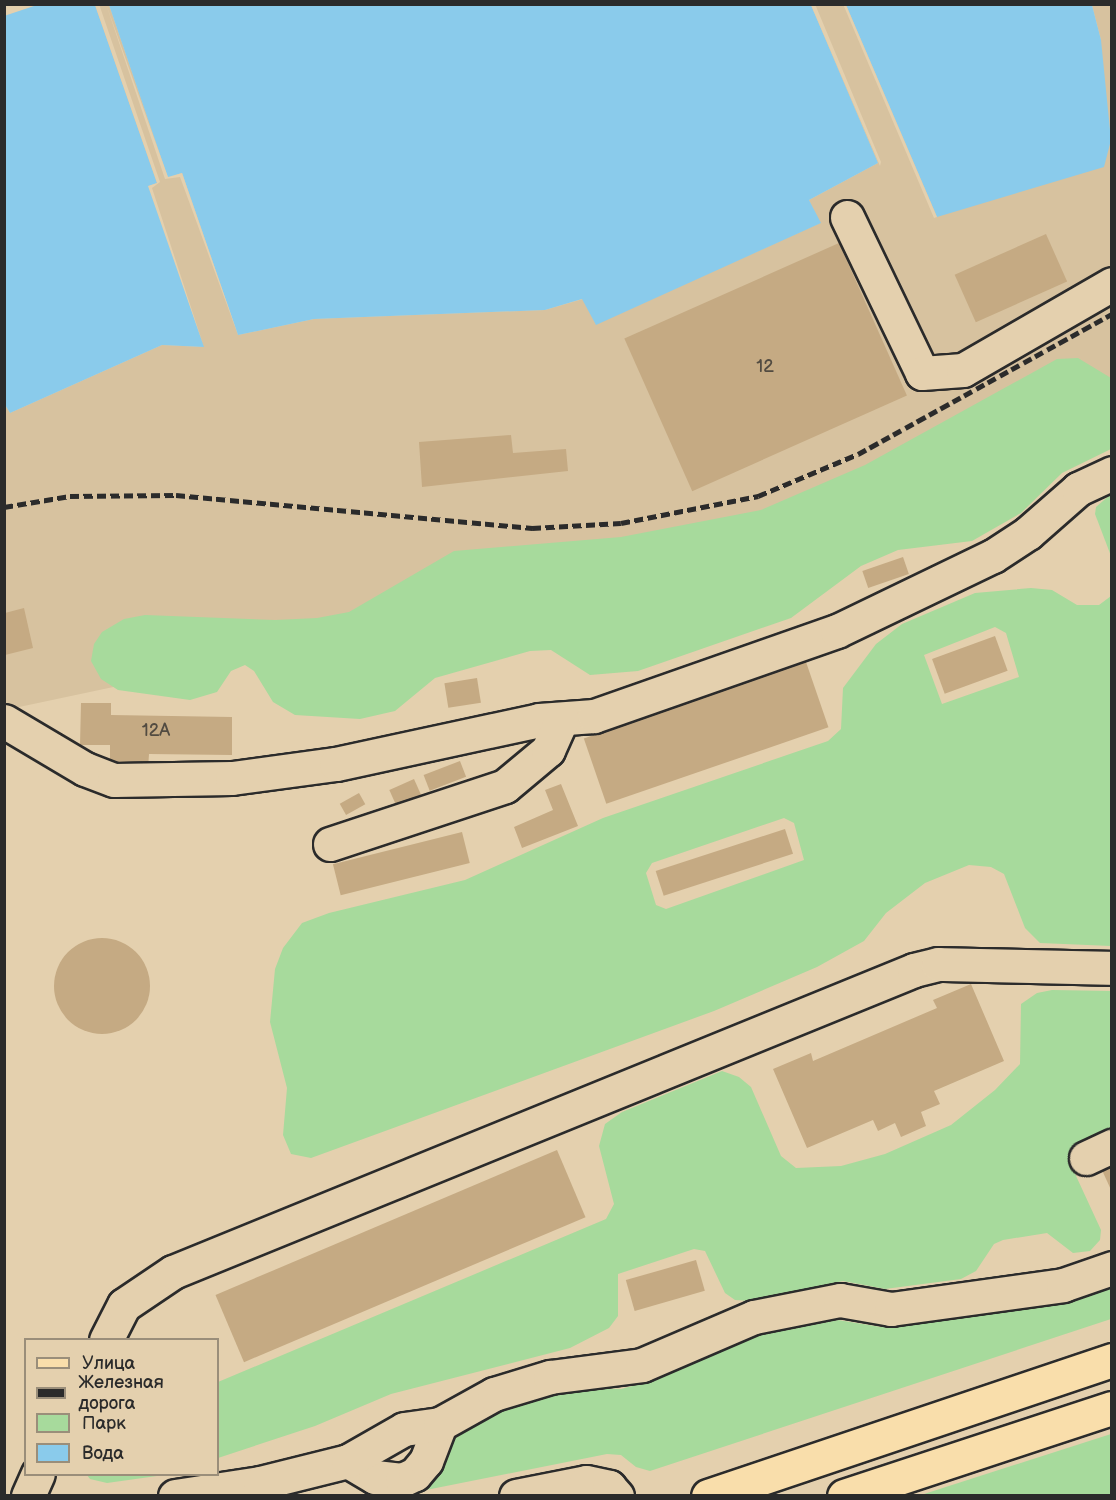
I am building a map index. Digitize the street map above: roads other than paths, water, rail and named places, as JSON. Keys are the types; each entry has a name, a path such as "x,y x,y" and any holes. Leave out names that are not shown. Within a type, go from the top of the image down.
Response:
{"main road":[{"path":"708,1496 1112,1360"},
{"path":"844,1496 1112,1408"}],"street":[{"path":"847,217 922,373 963,370 1112,284"},
{"path":"4,721 85,769 114,780 232,778 324,765 539,720 594,716 837,631 993,556 1028,533 1078,489 1112,473"},
{"path":"330,844 505,786 549,750 562,718"},
{"path":"107,1338 124,1305 173,1272 914,970 938,964 1112,968"},
{"path":"175,1496 260,1483 348,1461 404,1429 440,1424 494,1394 550,1377 642,1365 754,1317 840,1300 891,1309 1063,1285 1112,1268"},
{"path":"348,1461 375,1477 402,1480 415,1474 426,1461 440,1424"},
{"path":"28,1496 37,1476"},
{"path":"516,1496 586,1482 609,1487 617,1496"}],"water":[{"path":"37,5 95,5 157,183 149,186 204,347 162,345 10,413 4,403 4,16"},
{"path":"109,5 811,5 878,163 809,200 821,223 596,325 582,299 545,310 314,319 238,335 182,173 168,178"},
{"path":"846,5 1092,5 1101,40 1111,140 1104,167 937,217"}],"railway":[{"path":"4,507 70,496 176,495 532,528 621,523 758,496 858,454 1112,314"}]}
